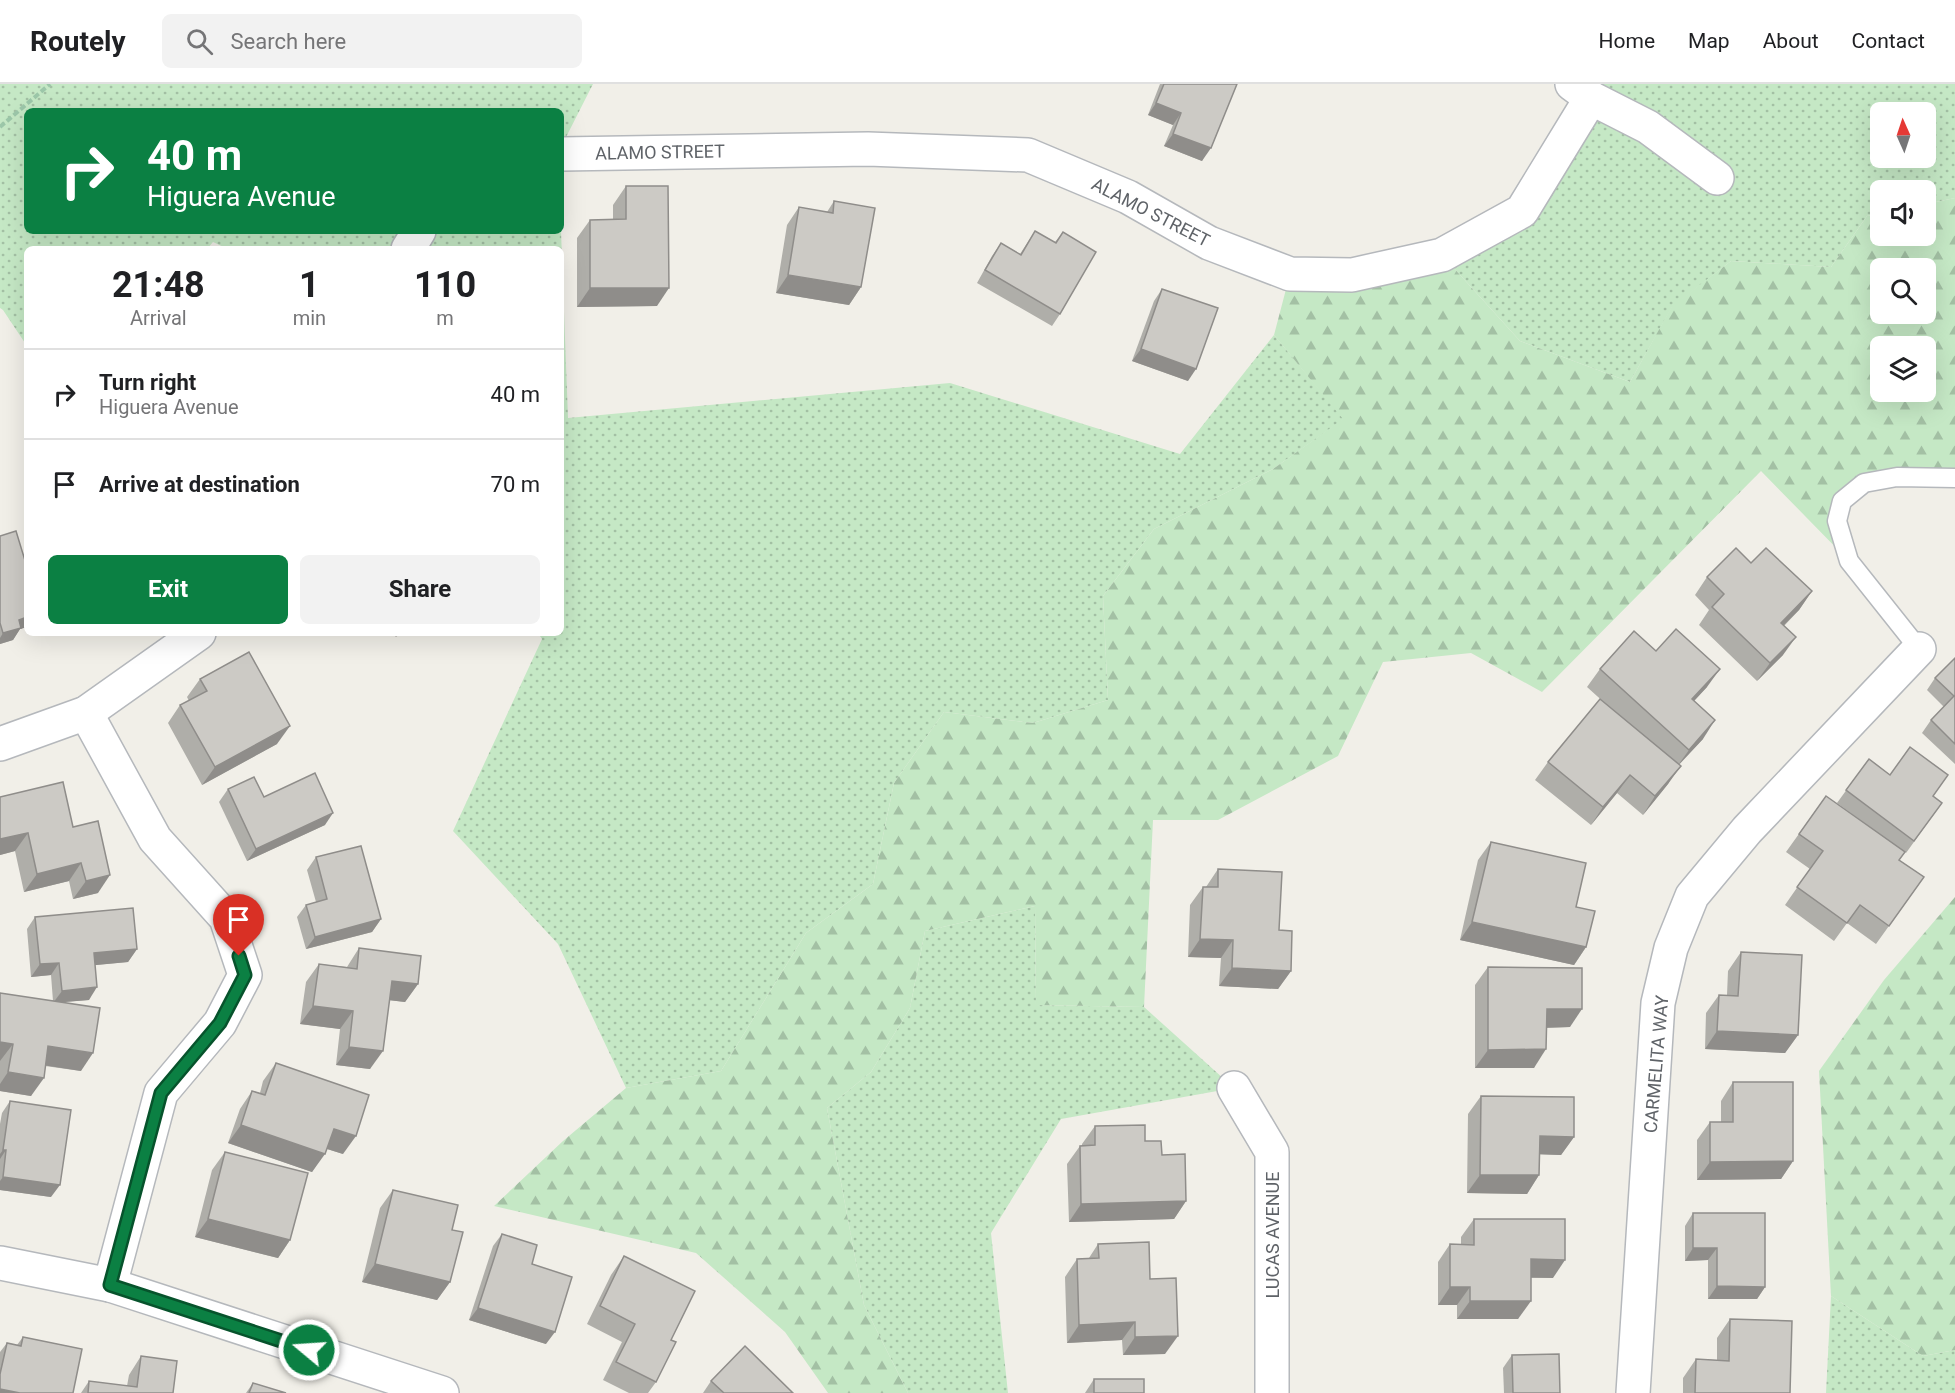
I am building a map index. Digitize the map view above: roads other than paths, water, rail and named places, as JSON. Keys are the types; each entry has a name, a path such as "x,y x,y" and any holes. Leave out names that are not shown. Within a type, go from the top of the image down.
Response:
{"street":[{"name":"ALAMO STREET","path":"564,153 868,149 1028,155 1128,197 1209,243 1290,274 1352,275 1442,255 1522,211 1582,91"},
{"path":"1582,91 1648,127 1717,178"},
{"path":"0,744 86,713 195,636"},
{"name":"CARMELITA WAY","path":"1633,1393 1658,1003 1671,948 1692,896 1747,830 1919,649"},
{"path":"86,713 155,839 226,918 245,975 220,1023 161,1093 110,1285"},
{"name":"LUCAS AVENUE","path":"1234,1088 1272,1152 1272,1393"},
{"path":"0,1263 110,1285 442,1393"}],"lane":[{"path":"1919,649 1850,561 1837,521 1842,501 1864,483 1897,477 1955,478"}]}
